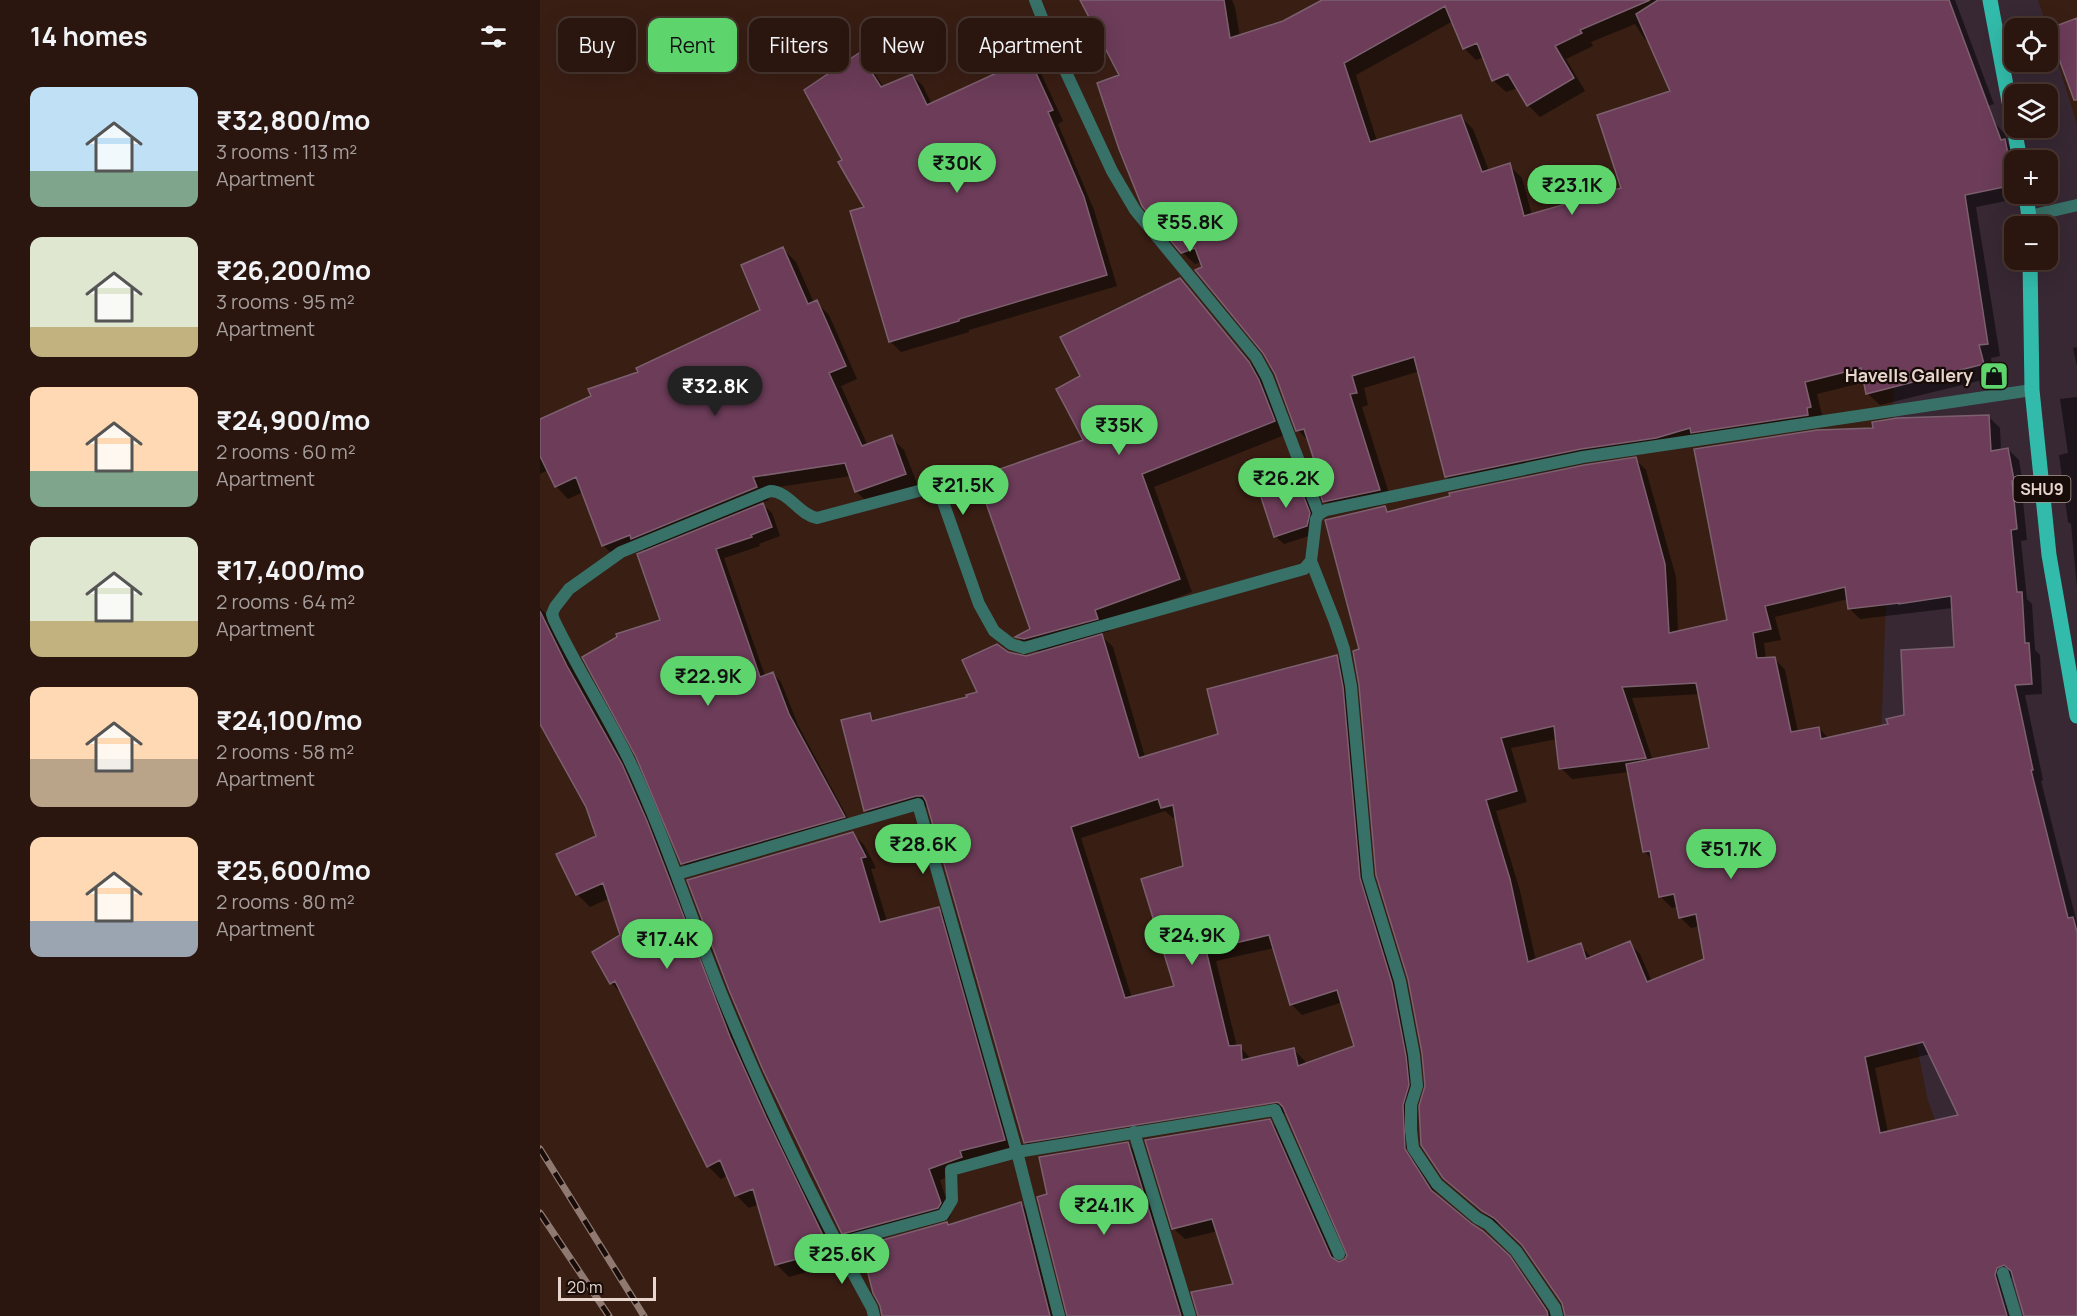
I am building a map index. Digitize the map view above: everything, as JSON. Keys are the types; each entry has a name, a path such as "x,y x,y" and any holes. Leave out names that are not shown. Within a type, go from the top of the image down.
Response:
{"main road":[{"path":"1990,0 2018,150"},
{"name":"SHU9","path":"2030,270 2032,390 2049,555 2077,716"}],"street":[{"path":"1035,0 1054,49 1112,171 1130,201 1256,357 1267,377 1319,514 1314,530 1311,561 1338,631 1351,686 1368,877 1400,981 1414,1055 1417,1086 1411,1105 1413,1148 1437,1184 1477,1218 1488,1224 1516,1251 1555,1308 1557,1316"},
{"path":"2045,216 2077,205"},
{"path":"1319,514 1326,510 1583,457 2032,390"},
{"path":"874,1316 872,1308 836,1244 758,1079 720,991 677,874 629,760 552,615 555,607 569,589 621,552 770,491 781,494 808,516 817,518 926,489 934,491 941,496 979,604 994,631 1011,644 1024,648 1290,574 1304,569 1311,561"},
{"path":"677,874 918,804 1017,1152 1059,1316"},
{"path":"836,1244 943,1215 952,1200 951,1170 1017,1152 1275,1110 1339,1254"},
{"path":"1134,1132 1190,1316"},
{"path":"2003,1273 2016,1316"}],"shaded area":[{"path":"1838,0 2038,0 2044,18 2004,18 2004,72 2058,72 2058,63 2077,124 2077,1316 2006,1316 1928,1101 1877,850 1897,296"}],"building":[{"path":"1080,0 1224,0 1230,38 1283,21 1322,0 1650,0 1580,30 1582,33 1555,46 1574,78 1527,106 1508,74 1492,81 1477,43 1463,49 1445,6 1344,63 1370,142 1461,115 1482,172 1510,163 1524,216 1621,188 1597,115 1670,91 1636,14 1658,0 1949,0 2001,140 2005,139 2007,150 2004,150 2004,187 1965,195 1988,344 1979,345 1984,364 1866,394 1861,368 1805,382 1811,407 1807,408 1808,415 1691,433 1690,428 1656,438 1581,449 1445,477 1414,357 1352,376 1357,393 1350,394 1380,490 1323,502 1314,476 1319,475 1304,429 1296,431 1275,374 1263,353 1195,270 1202,267 1195,248 1181,253 1142,206 1119,149 1097,83 1119,75 1104,46 1104,18 1089,18"},
{"path":"2077,18 2077,100 2074,100 2058,56 2058,25"},
{"path":"859,53 861,72 871,72 881,87 912,74 927,105 999,72 1035,72 1053,110 1048,112 1084,197 1107,275 889,342 850,211 864,207 838,162 842,160 804,90 831,72 849,72 849,60"},
{"path":"783,247 808,304 817,300 846,366 829,373 862,446 892,435 906,474 855,492 845,463 753,477 757,487 631,539 630,535 602,546 576,477 555,487 540,456 540,419 591,396 588,389 638,372 636,368 760,310 741,265"},
{"path":"1180,278 1249,362 1259,380 1275,421 1142,474 1180,579 1095,610 1098,619 1024,639 1015,637 1030,629 977,477 1083,440 1056,389 1080,376 1060,337"},
{"path":"1989,415 1991,451 2008,448 2014,480 2012,481 2017,529 2011,530 2017,592 2022,592 2025,643 2029,643 2032,684 2015,685 2033,770 2031,770 2068,918 2073,917 2077,932 2077,1316 2024,1316 2011,1271 2004,1265 1997,1268 1995,1275 2007,1316 1565,1316 1562,1303 1522,1245 1494,1218 1482,1211 1443,1178 1421,1145 1419,1106 1425,1086 1422,1053 1408,979 1376,875 1359,685 1353,651 1359,649 1325,520 1385,506 1387,512 1450,496 1449,493 1584,465 1636,457 1665,564 1669,633 1727,620 1694,449 1817,430 1873,428 1872,422 1897,418","holes":["1845,587 1848,609 1951,596 1954,647 1901,650 1904,715 1886,719 1888,724 1821,739 1819,727 1791,732 1775,657 1757,658 1753,633 1771,629 1765,606","1696,683 1709,748 1626,764 1643,852 1650,851 1659,897 1674,894 1679,918 1696,914 1704,959 1647,982 1630,941 1586,959 1581,943 1528,962 1510,879 1486,800 1517,791 1501,738 1554,726 1559,769 1646,758 1622,687","1923,1042 1958,1115 1880,1133 1865,1057"]},
{"path":"1298,482 1310,513 1307,526 1274,537 1260,494"},
{"path":"763,503 772,527 751,535 752,537 716,549 760,677 773,672 789,714 845,817 681,864 636,757 582,657 617,637 616,634 660,620 637,554"},
{"path":"540,611 567,666 622,764 647,821 730,1037 830,1250 775,1265 753,1189 735,1196 720,1160 707,1167 615,981 610,984 592,952 620,935 603,883 576,895 556,854 596,836 586,807 540,724"},
{"path":"1102,634 1139,758 1218,734 1207,689 1337,655 1343,687 1360,878 1392,983 1406,1056 1409,1085 1403,1105 1405,1149 1431,1190 1483,1231 1510,1256 1547,1311 1548,1316 1198,1316 1191,1292 1233,1284 1212,1219 1172,1229 1145,1140 1270,1119 1331,1257 1339,1262 1347,1255 1283,1107 1278,1102 1024,1143 926,801 923,796 916,796 864,811 841,720 870,713 872,721 967,697 966,695 977,692 962,660 997,644 1008,652 1026,656","holes":["1158,799 1161,808 1173,805 1183,866 1141,879 1174,986 1125,998 1071,827","1269,935 1290,1005 1337,990 1354,1046 1298,1066 1294,1048 1242,1060 1241,1045 1229,1046 1206,950"]},
{"path":"853,832 866,857 861,858 880,922 939,907 1005,1140 960,1151 962,1157 929,1169 941,1203 938,1208 842,1234 763,1070 729,990 687,880"},
{"path":"1128,1142 1181,1316 1067,1316 1037,1197 1047,1194 1039,1157"},
{"path":"1021,1202 1050,1316 882,1316 873,1293 861,1246 947,1222 948,1225"}],"railway":[{"path":"540,1149 644,1316"},
{"path":"540,1213 609,1316"}],"place":[{"name":"Havells Gallery","path":"1994,376"}]}
